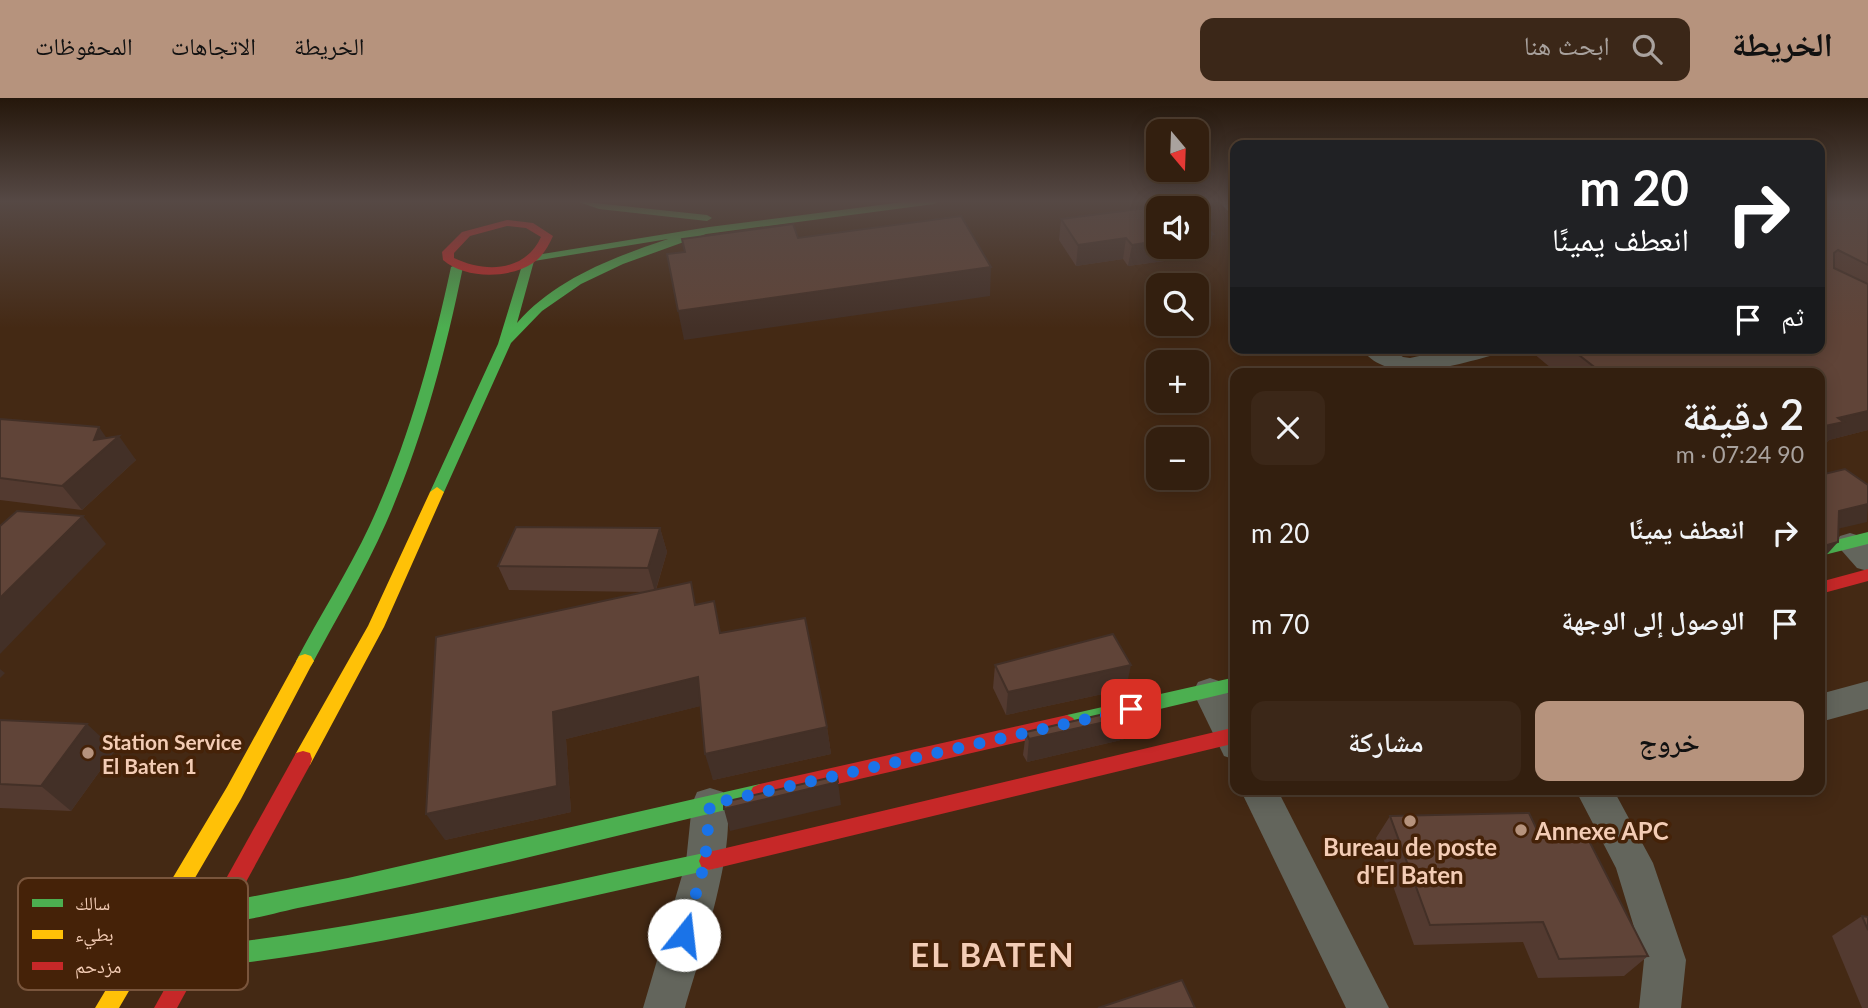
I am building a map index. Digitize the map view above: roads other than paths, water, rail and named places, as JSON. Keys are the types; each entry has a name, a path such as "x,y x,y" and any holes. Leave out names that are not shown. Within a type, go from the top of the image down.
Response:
{"main road":[{"path":"453,243 448,252 449,260 457,267 483,272 507,269 531,260 612,243"},
{"path":"238,878 376,627 505,344 531,260 547,243"},
{"path":"505,344 537,309 570,287 614,263 661,243"},
{"path":"183,878 234,793 378,525 413,436 444,330 457,267"},
{"path":"1825,550 1862,547"},
{"path":"1825,587 1868,575"},
{"path":"248,907 348,888 1223,688"},
{"path":"248,952 318,944 626,876 705,862 1230,740"},
{"path":"106,1008 117,990"},
{"path":"165,1008 176,990"}],"street":[{"path":"1382,354 1396,363 1410,365 1464,354"},
{"path":"1223,688 1230,720"},
{"path":"1825,707 1868,695"},
{"path":"1261,795 1368,1008"},
{"path":"1596,795 1634,863 1665,960 1660,1008"},
{"path":"664,1008 705,862 710,804"}],"place":[{"name":"Station Service El Baten 1","path":"88,753"},
{"name":"Bureau de poste d'El Baten","path":"1410,821"},
{"name":"Annexe APC","path":"1521,830"}],"district":[{"name":"EL BATEN","path":"993,954"}]}
